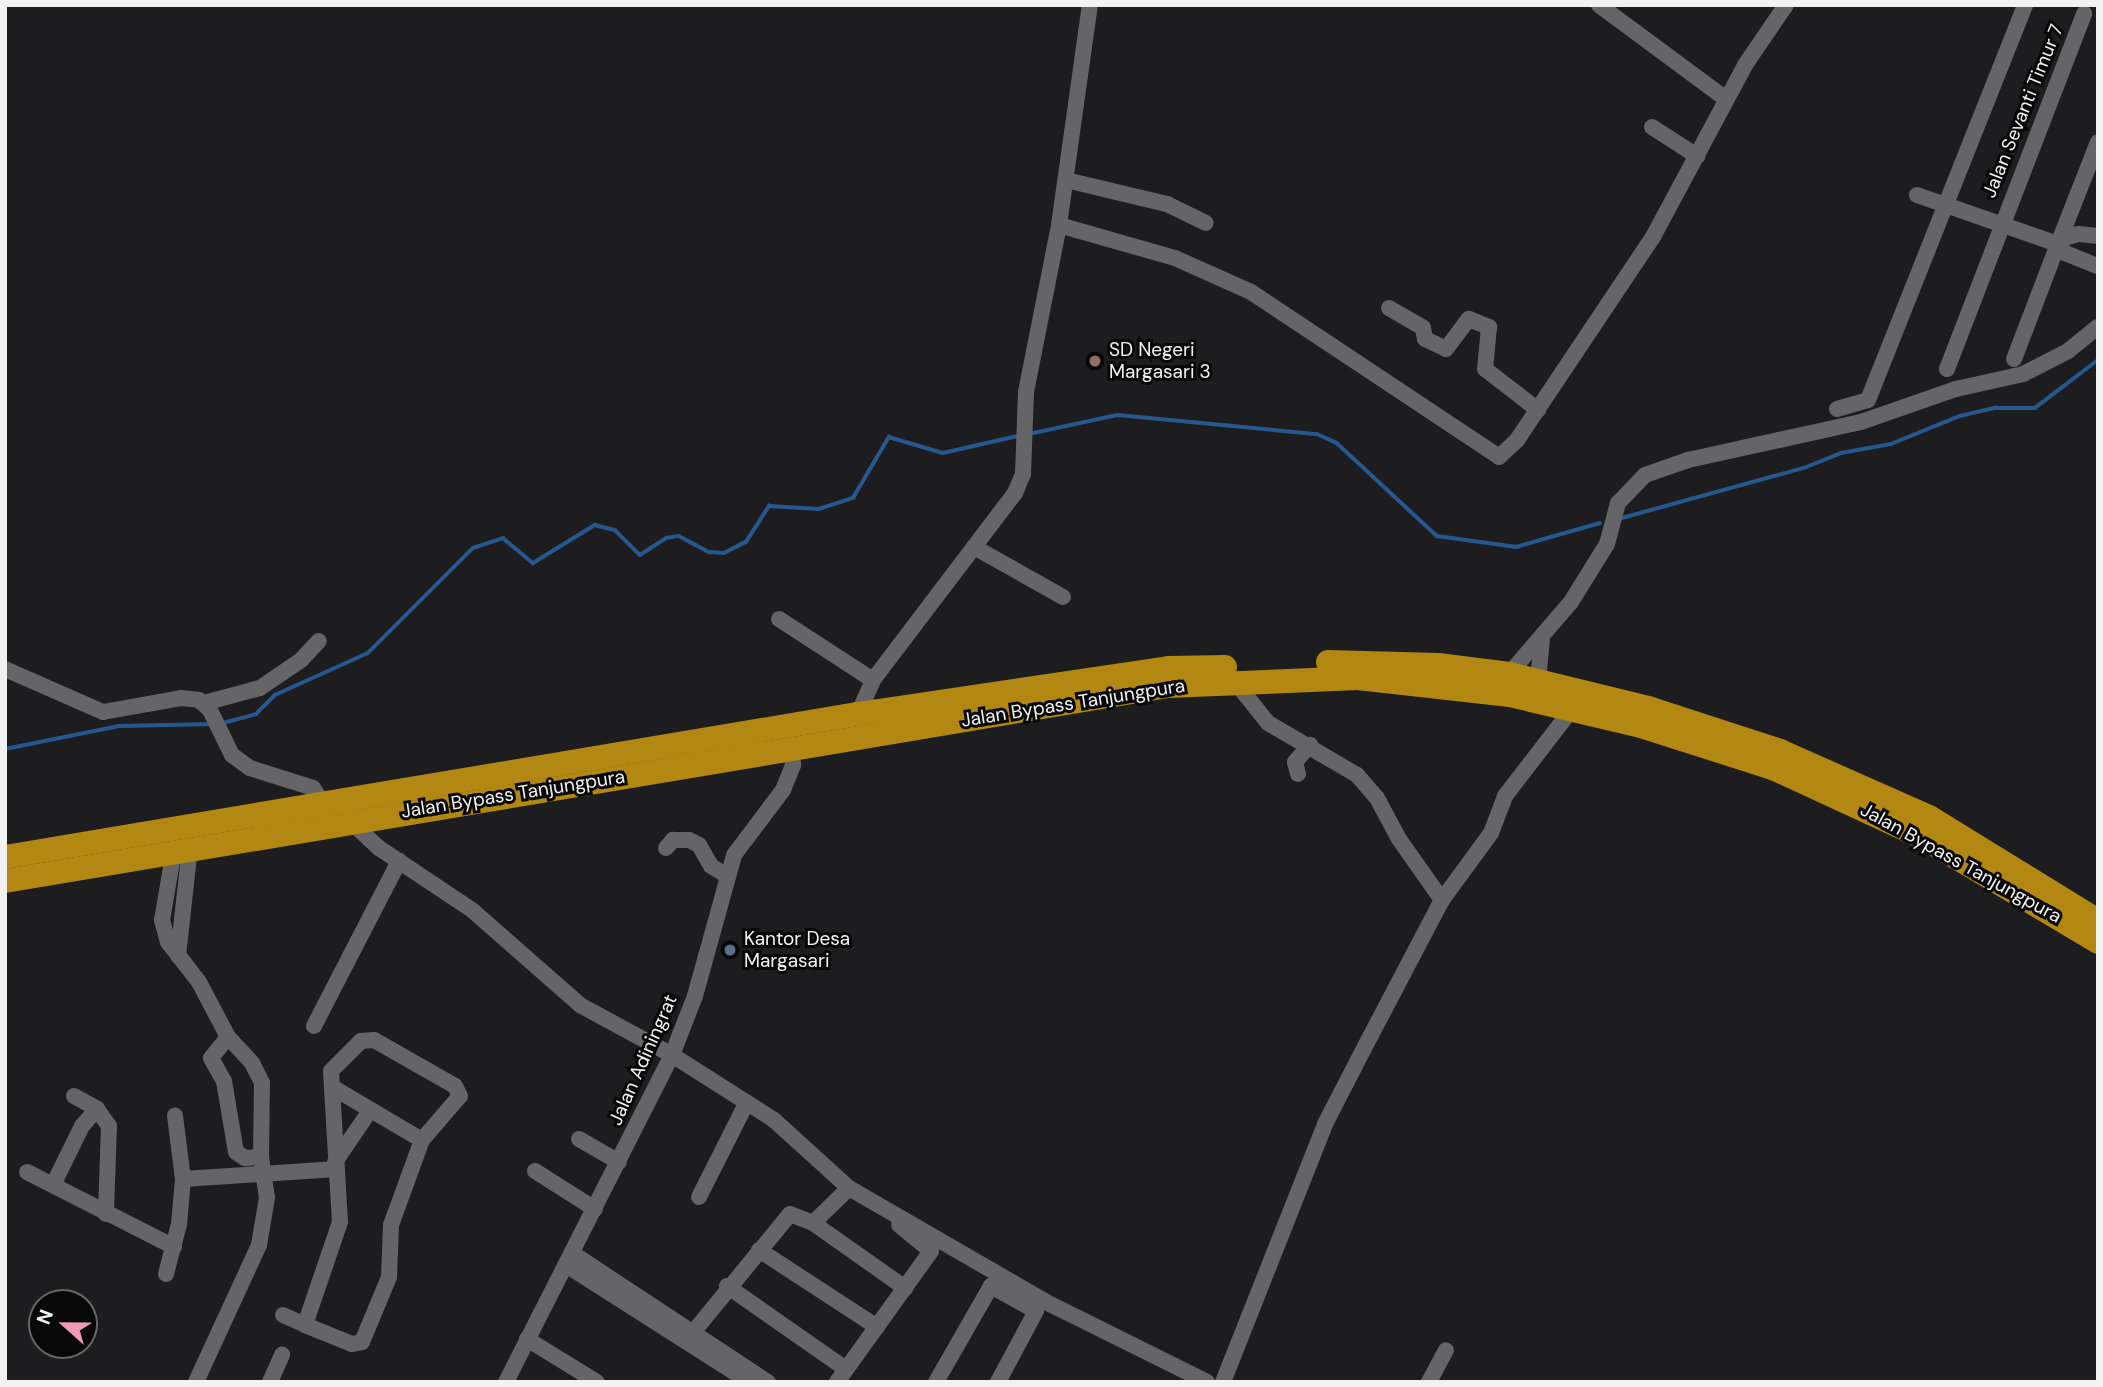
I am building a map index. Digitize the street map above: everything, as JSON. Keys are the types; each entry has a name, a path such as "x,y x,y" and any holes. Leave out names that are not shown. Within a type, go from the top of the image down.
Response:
{"highway":[{"name":"Jalan Bypass Tanjungpura","path":"5,857 858,714 1170,668 1364,661 1509,674 1648,708 1767,746 1899,802 2098,921"},
{"name":"Jalan Bypass Tanjungpura","path":"5,881 182,849 1168,686 1370,679 1443,684 1572,709 1773,768 1922,837 2098,942"}],"street":[{"path":"858,714 873,680 1015,493 1023,474 1031,359 1059,225 1090,5"},
{"path":"1599,5 1726,99"},
{"path":"1059,225 1175,258 1251,292 1494,457 1503,456 1538,410 1654,235 1726,99 1786,5"},
{"path":"1837,409 1868,400 1948,206 2025,5"},
{"name":"Jalan Sevanti Timur 7","path":"1947,369 2084,14"},
{"path":"1652,127 1697,156"},
{"path":"2014,359 2098,142"},
{"path":"1066,180 1167,204 1206,223"},
{"path":"1917,195 2001,225 2059,241 2078,234 2098,236"},
{"path":"2059,241 2065,253 2098,266"},
{"path":"1389,308 1423,328 1425,339 1447,349 1469,318 1489,327 1485,369 1538,410"},
{"path":"1509,674 1542,639 1602,554 1618,503 1645,475 1688,460 1861,422 1956,389 2023,374 2081,344 2098,327"},
{"path":"974,547 1063,597"},
{"path":"779,619 873,680"},
{"path":"1538,681 1542,639"},
{"path":"5,669 103,712 181,698 207,707 270,682 318,641"},
{"path":"1236,683 1268,723 1310,745 1357,775 1377,798 1399,839 1442,900"},
{"path":"207,707 226,748 250,768 313,788 324,805"},
{"path":"1223,1382 1325,1124 1442,900 1491,833 1518,775 1572,709"},
{"path":"1298,774 1295,762 1310,745"},
{"name":"Jalan Adiningrat","path":"506,1382 672,1055 695,996 726,875 743,839 783,790 793,765 792,749"},
{"path":"350,821 399,861 472,910 579,1005 672,1055 747,1102 804,1144 847,1189 932,1248 842,1376 727,1286"},
{"path":"666,848 673,840 699,845 711,866 726,875"},
{"path":"182,849 178,956 199,982 228,1037 253,1063 262,1083 262,1165 267,1210 259,1245 196,1382"},
{"path":"314,1026 399,861"},
{"path":"228,1037 211,1058 224,1081 236,1152 262,1165"},
{"path":"283,1315 305,1325 352,1344 362,1342 388,1277 391,1225 422,1140 460,1096 455,1086 369,1040 361,1041 333,1066 338,1229 305,1325"},
{"path":"332,1087 369,1112 422,1140"},
{"path":"74,1096 97,1109 109,1126 111,1161 106,1214"},
{"path":"699,1197 747,1102"},
{"path":"53,1185 82,1126 97,1109"},
{"path":"336,1165 369,1112"},
{"path":"166,1275 174,1247 183,1179 175,1116"},
{"path":"579,1139 620,1162"},
{"path":"183,1179 262,1165 336,1165"},
{"path":"535,1171 595,1209"},
{"path":"27,1172 174,1247"},
{"path":"813,1223 847,1189"},
{"path":"847,1189 1052,1305 1207,1382"},
{"path":"690,1336 727,1286 786,1216 797,1214 813,1223 905,1289"},
{"path":"759,1250 877,1327"},
{"path":"569,1259 768,1382"},
{"path":"936,1382 991,1286 1036,1311 998,1382"},
{"path":"690,1336 750,1382"},
{"path":"527,1339 597,1382"},
{"path":"1430,1382 1446,1350"},
{"path":"282,1355 272,1378 289,1382"}],"waterway":[{"path":"1622,518 1804,468 1841,453 1891,444 1960,416 1996,408 2035,408 2098,360"},
{"path":"1029,434 1118,415 1317,434 1337,443 1437,536 1516,547 1600,523"},
{"path":"223,723 256,714 275,695 368,653 473,548 503,538 533,563 595,525 615,530 640,555 666,538 679,536 709,552 724,553 746,542 769,506 819,509 853,498 889,437 943,453 1018,436"},
{"path":"5,749 119,726 212,724"}],"place":[{"name":"SD Negeri Margasari 3","path":"1095,361"},
{"name":"Kantor Desa Margasari","path":"730,950"}]}
